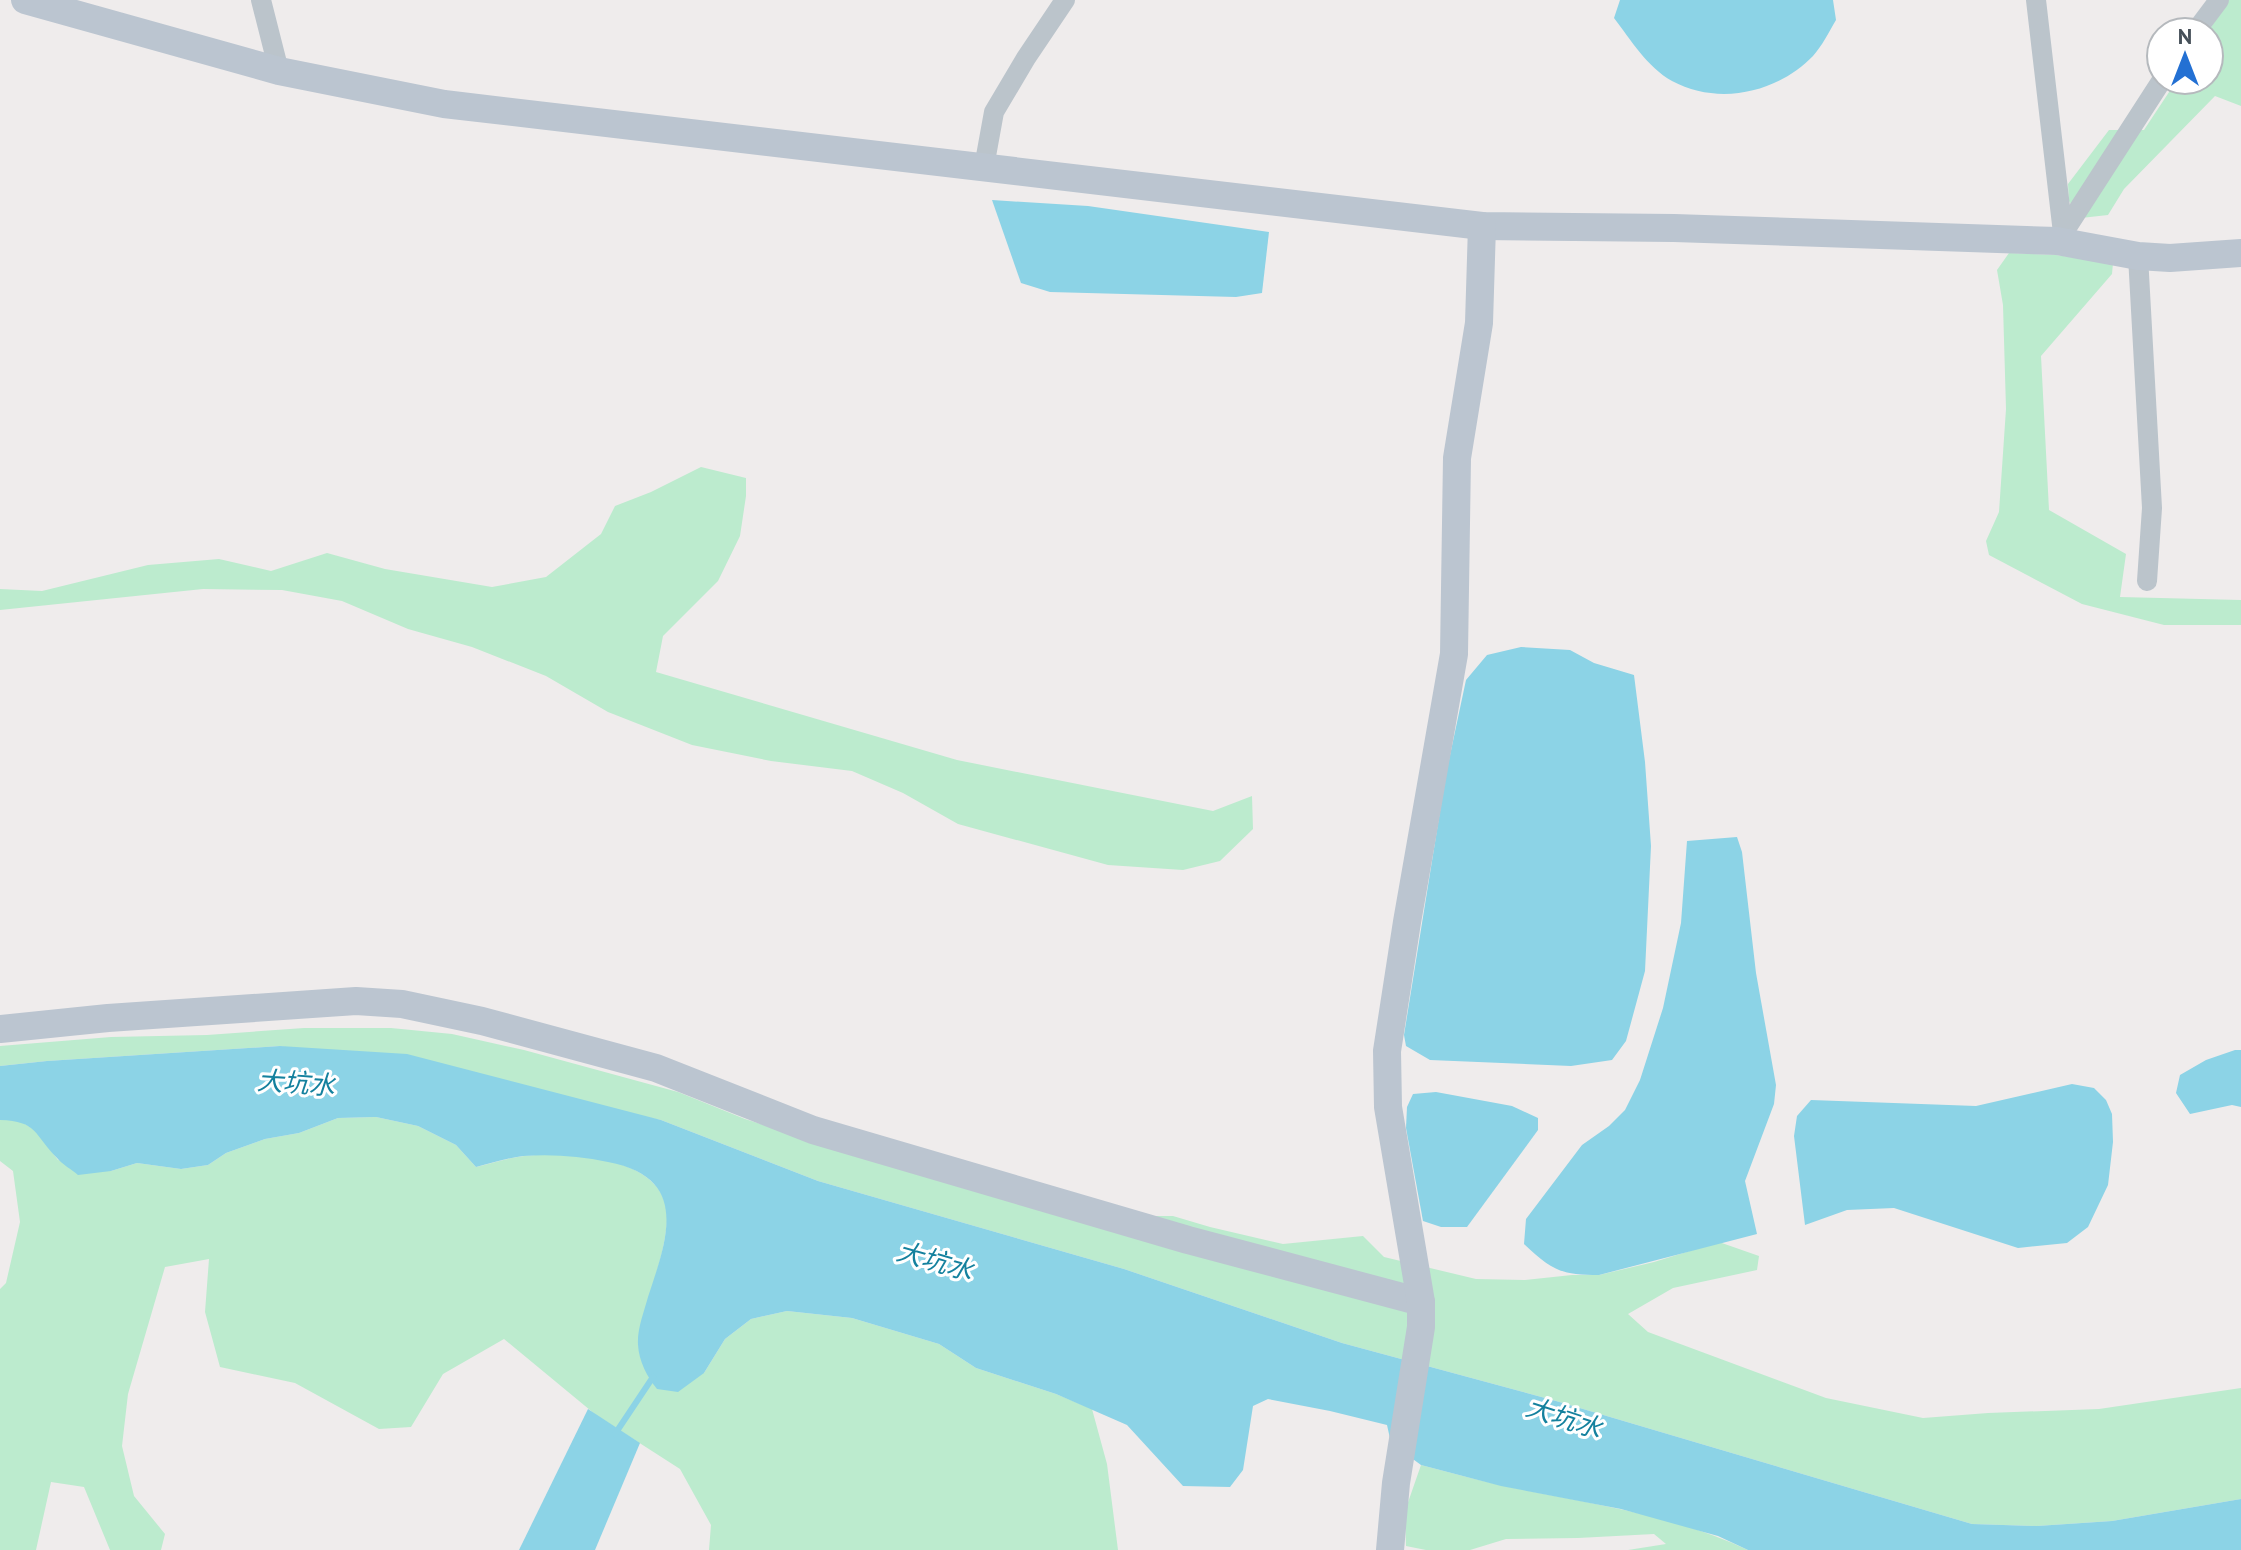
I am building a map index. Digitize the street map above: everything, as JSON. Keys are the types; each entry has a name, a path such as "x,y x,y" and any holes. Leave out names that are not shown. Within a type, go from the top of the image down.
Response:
{"street":[{"path":"25,0 279,71 444,104 1482,226 2060,237 2138,256 2170,258 2241,253"},
{"path":"261,0 279,71"},
{"path":"984,167 994,112 1065,0"},
{"path":"2036,0 2060,237"},
{"path":"2060,237 2152,96"},
{"path":"1390,1550 1396,1483 1421,1315 1388,1107 1387,1051 1454,654 1457,458 1479,323 1482,226"},
{"path":"2138,256 2152,508 2147,581"},
{"path":"0,1029 108,1018 356,1001 402,1004 482,1021 656,1068 813,1130 1188,1240 1421,1315"}],"green space":[{"path":"2228,0 2241,0 2241,106 2215,96 2225,96 2225,16 2218,16"},
{"path":"2166,96 2215,96 2124,189 2108,215 2081,218 2069,201 2068,184 2109,130 2144,130"},
{"path":"2009,253 2056,255 2113,263 2112,274 2041,356 2049,510 2126,554 2120,597 2241,600 2241,625 2164,625 2082,604 1989,555 1986,541 1999,512 2006,409 2003,305 1997,270"},
{"path":"701,467 746,478 740,536 718,581 663,636 656,672 957,760 1213,811 1252,796 1253,829 1220,861 1183,870 1108,865 958,824 903,793 852,771 771,761 692,745 608,712 546,676 472,647 408,629 342,601 282,590 203,589 0,610 0,589 42,591 148,565 219,559 271,571 327,553 385,569 492,587 546,577 601,534 615,506"},
{"path":"304,1028 391,1028 452,1034 524,1050 678,1092 745,1119 851,1153 1150,1216 1173,1216 1283,1244 1363,1236 1384,1257 1476,1279 1525,1280 1599,1275 1719,1242 1759,1256 1757,1270 1673,1288 1628,1314 1648,1332 1826,1398 1923,1418 2099,1409 2241,1388 2241,1499 2112,1521 2037,1526 1972,1524 1556,1401 1342,1343 1124,1269 818,1181 661,1120 280,1046 0,1066 0,1046 111,1037 207,1035"},
{"path":"376,1117 418,1126 456,1145 476,1167 524,1156 590,1157 635,1170 653,1182 664,1199 667,1221 638,1346 704,1373 725,1339 751,1319 787,1311 852,1318 939,1344 976,1368 1092,1409 1107,1464 1118,1550 709,1550 711,1525 680,1469 596,1415 504,1339 443,1374 411,1427 379,1429 295,1383 220,1367 205,1312 209,1259 165,1267 128,1394 122,1446 134,1496 165,1534 161,1550 110,1550 84,1487 51,1482 36,1550 0,1550 0,1289 6,1283 20,1222 13,1171 0,1161 0,1120 19,1120 36,1131 58,1160 111,1171 137,1163 181,1169 208,1165 226,1153 265,1139 299,1133 338,1118"},
{"path":"1421,1465 1494,1484 1659,1518 1748,1550 1628,1550 1666,1544 1654,1534 1506,1539 1470,1550 1426,1550 1406,1546 1405,1511"}],"water":[{"path":"1620,0 1833,0 1836,20 1813,56 1782,79 1747,92 1709,93 1672,81 1647,61 1614,18"},
{"path":"992,200 1088,206 1269,232 1262,293 1236,297 1050,292 1021,283"},
{"path":"1521,647 1570,650 1594,663 1634,675 1651,846 1645,971 1626,1041 1612,1060 1571,1066 1430,1060 1406,1046 1404,1035 1446,774 1466,680 1487,655"},
{"path":"1737,837 1742,852 1756,973 1776,1085 1774,1104 1745,1181 1757,1234 1599,1275 1575,1274 1557,1269 1524,1244 1526,1219 1582,1145 1625,1110 1640,1080 1663,1008 1681,923 1687,841"},
{"name":"大坑水","path":"280,1046 407,1054 661,1120 818,1181 1124,1269 1342,1343 1556,1401 1972,1524 2037,1526 2112,1521 2241,1499 2241,1550 1748,1550 1718,1536 1621,1509 1501,1486 1421,1465 1391,1443 1387,1425 1268,1399 1253,1406 1243,1470 1230,1487 1183,1486 1127,1425 1056,1394 976,1368 939,1344 852,1318 787,1311 751,1319 725,1339 704,1373 678,1392 657,1389 642,1363 638,1339 666,1233 666,1214 662,1196 652,1182 634,1170 608,1162 555,1155 523,1156 476,1167 456,1145 418,1126 376,1117 338,1118 299,1133 265,1139 226,1153 208,1165 181,1169 137,1163 111,1171 78,1175 59,1160 29,1126 0,1120 0,1066"},
{"path":"2241,1050 2241,1107 2232,1105 2190,1114 2176,1093 2180,1075 2206,1060"},
{"path":"2072,1084 2094,1088 2106,1100 2112,1114 2113,1142 2108,1185 2088,1227 2067,1243 2018,1248 1894,1208 1847,1210 1805,1225 1794,1136 1797,1116 1811,1100 1976,1106"},
{"path":"1436,1092 1512,1106 1538,1118 1538,1130 1467,1227 1441,1227 1423,1221 1406,1128 1407,1107 1413,1094"},
{"path":"588,1409 640,1443 595,1550 519,1550"}],"waterway":[{"path":"615,1434 653,1377"}]}
